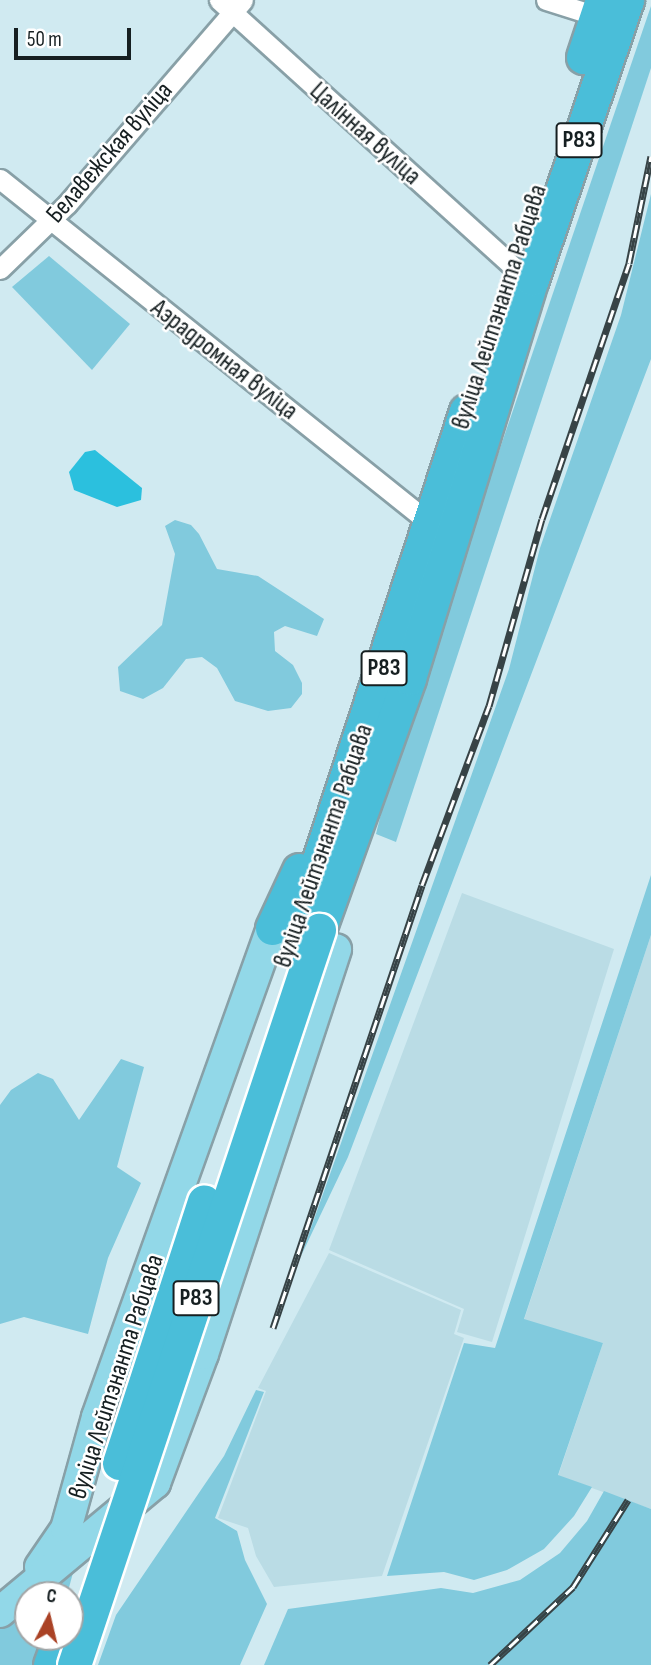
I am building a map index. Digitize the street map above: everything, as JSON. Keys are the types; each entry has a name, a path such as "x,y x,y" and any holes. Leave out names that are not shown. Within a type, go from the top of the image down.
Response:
{"highway":[{"name":"вуліца Лейтэнанта Рабцава","path":"74,1665 306,933 337,812 440,531 627,0"},
{"name":"вуліца Лейтэнанта Рабцава","path":"80,1581 306,933 372,787 513,267 599,8"}],"main road":[{"name":"вуліца Лейтэнанта Рабцава","path":"0,1611 57,1548 82,1483 97,1417 132,1326 306,933"},
{"name":"вуліца Лейтэнанта Рабцава","path":"0,1611 155,1483 173,1441 203,1354 306,933"},
{"path":"132,1326 135,1353 158,1371 179,1373 203,1354"},
{"path":"97,1417 120,1394 136,1393 155,1399 169,1414 173,1441"}],"street":[{"path":"546,0 599,8"},
{"name":"Белавежская вуліца","path":"0,269 51,220 231,5"},
{"name":"Цалінная вуліца","path":"231,5 513,267"},
{"name":"Аэрадромная вуліца","path":"0,179 440,531"}],"shaded area":[{"path":"651,6 651,68 396,842 376,834 395,756"},
{"path":"651,194 651,359 348,1157 301,1256 509,669 540,548 621,315"},
{"path":"49,256 130,324 92,370 12,287"},
{"path":"95,450 142,488 141,500 117,507 74,490 69,472 85,452"},
{"path":"175,520 191,525 199,534 217,569 258,576 324,619 317,636 285,626 274,632 275,651 293,665 302,683 302,694 291,708 268,711 235,701 217,668 202,657 186,659 163,688 143,699 120,691 118,667 162,625 175,554 165,526"},
{"path":"651,875 651,935 524,1319 603,1343 558,1475 592,1487 574,1516 544,1549 507,1570 474,1580 444,1572 387,1576 464,1343 495,1348"},
{"path":"462,893 614,949 492,1342 457,1332 464,1309 329,1250"},
{"path":"651,935 651,1509 558,1476 603,1343 524,1320"},
{"path":"121,1059 144,1067 117,1167 141,1183 108,1258 88,1334 24,1317 0,1324 0,1105 11,1090 38,1073 53,1079 79,1120"},
{"path":"329,1253 461,1310 454,1334 464,1338 382,1576 274,1587 256,1556 248,1528 218,1518 266,1391 258,1388"},
{"path":"256,1390 264,1392 215,1518 237,1531 245,1560 267,1604 240,1665 98,1665 116,1615 224,1456"},
{"path":"604,1491 651,1509 651,1665 264,1665 288,1609 441,1588 473,1593 520,1580 560,1553 587,1521"},
{"path":"74,1569 71,1581 54,1581"},
{"path":"14,1610 14,1651 47,1651 42,1665 0,1665 0,1622"}],"railway":[{"path":"273,1328 422,885 489,706 542,519 629,263 651,156"},
{"path":"490,1665 573,1587 628,1500"}]}
